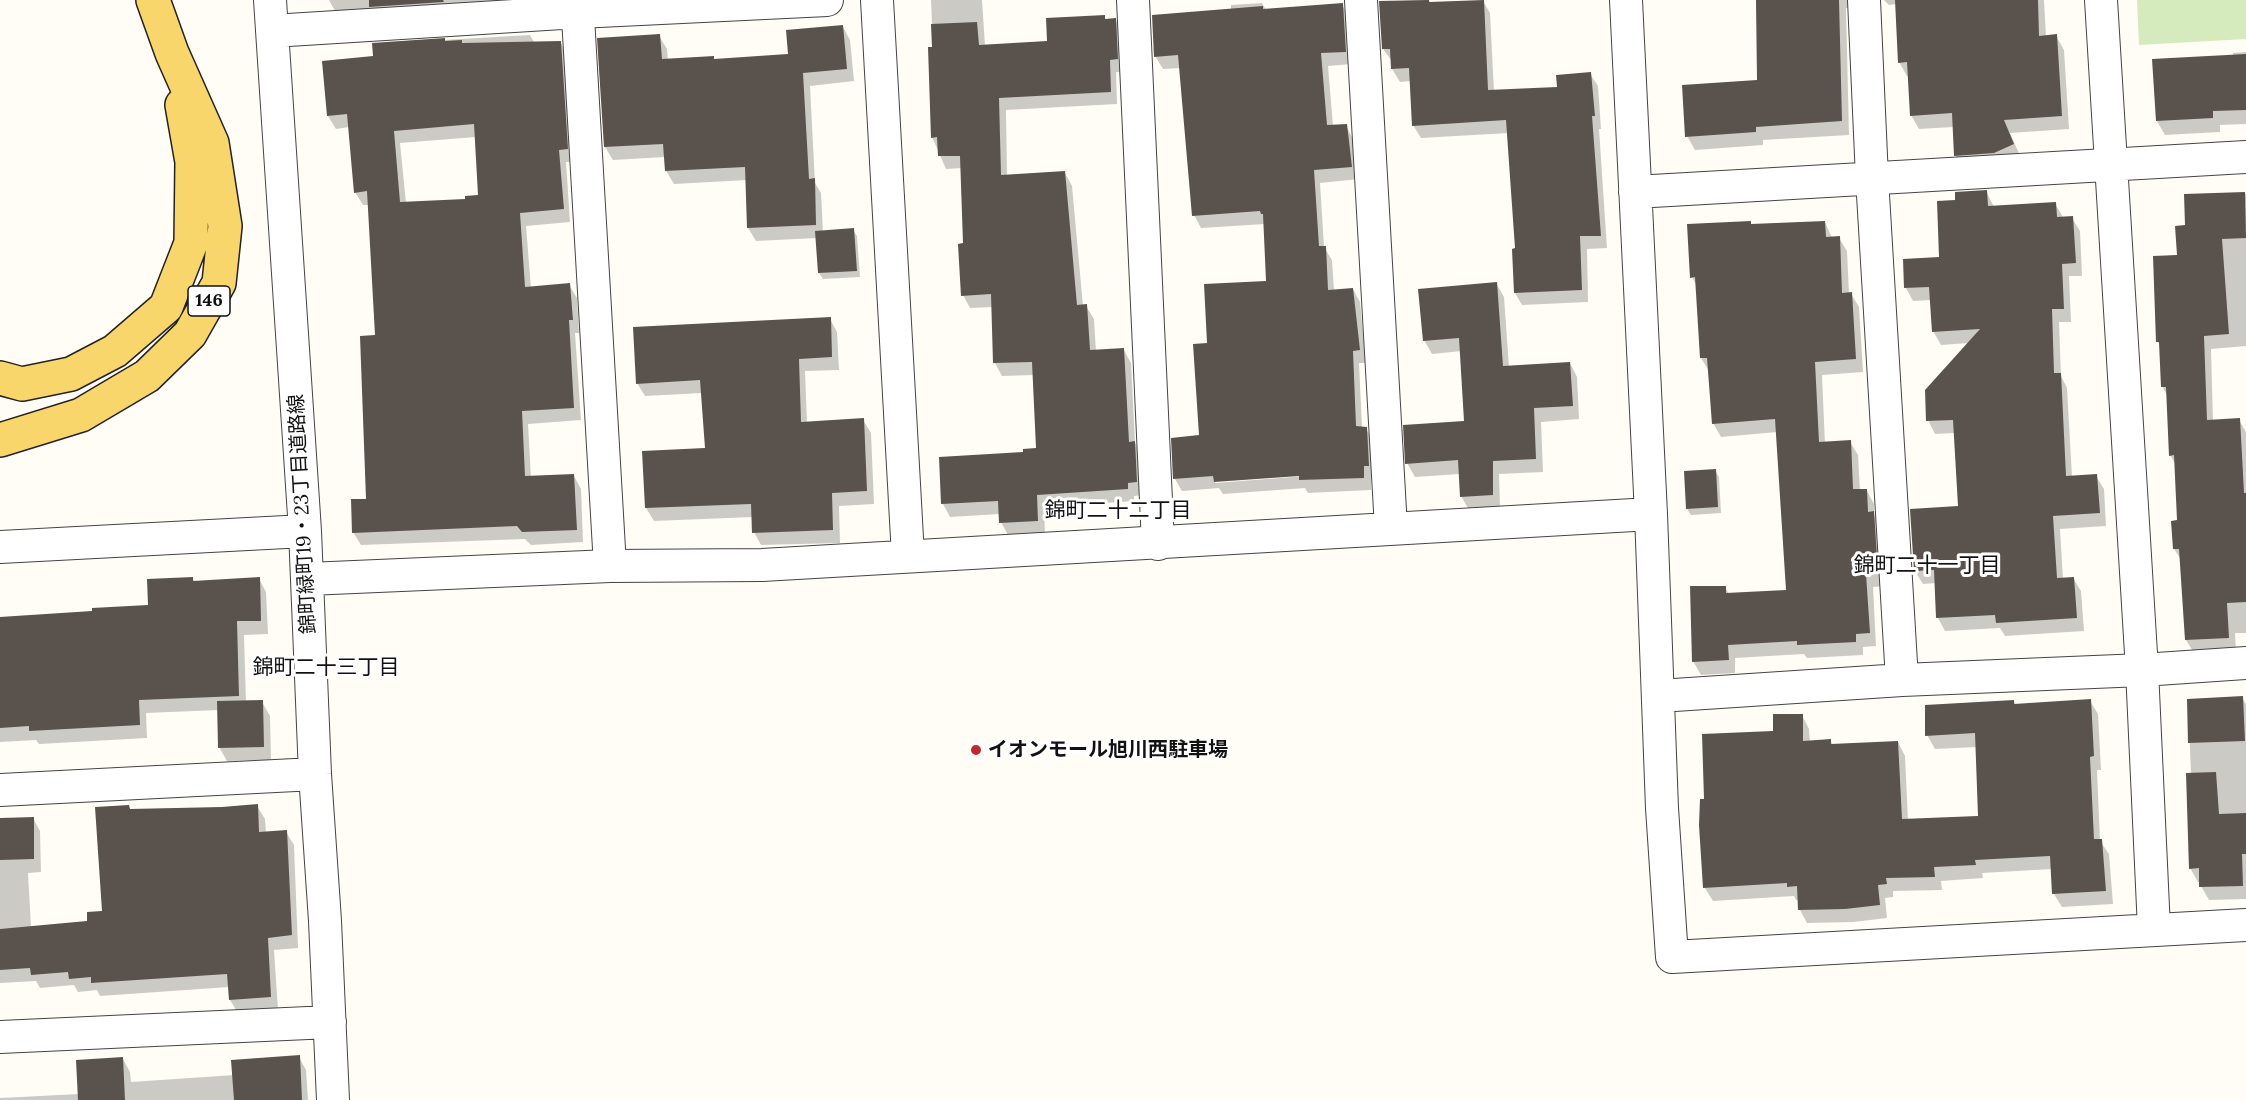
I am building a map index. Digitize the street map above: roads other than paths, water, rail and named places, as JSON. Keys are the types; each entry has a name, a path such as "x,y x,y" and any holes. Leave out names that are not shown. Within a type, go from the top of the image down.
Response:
{"main road":[{"name":"146","path":"0,440 81,415 147,376 190,334 219,282 225,226 212,143 172,53 153,0"},
{"name":"146","path":"0,378 22,384 71,374 115,351 166,307 191,243 192,162 172,53"}],"street":[{"name":"錦町緑町19・23丁目道路線","path":"270,0 306,531 315,774 333,1100"},
{"path":"272,31 577,6 827,0"},
{"path":"878,0 908,556"},
{"path":"1133,0 1158,544"},
{"path":"1361,0 1391,528"},
{"path":"1626,0 1651,514 1662,807 1671,957 2246,925"},
{"path":"1864,0 1872,178 1902,680"},
{"path":"2101,0 2142,670 2154,929"},
{"path":"577,6 609,566"},
{"path":"1635,192 2246,157"},
{"path":"308,579 609,566 762,565 1651,514"},
{"path":"0,547 306,531"},
{"path":"1659,696 1902,680 2142,670 2246,663"},
{"path":"0,790 315,774"},
{"path":"0,1037 330,1022"}],"place":[{"name":"イオンモール旭川西駐車場","path":"976,750"}],"district":[{"name":"錦町二十二丁目","path":"1118,511"},
{"name":"錦町二十一丁目","path":"1927,566"},
{"name":"錦町二十三丁目","path":"326,668"}]}
